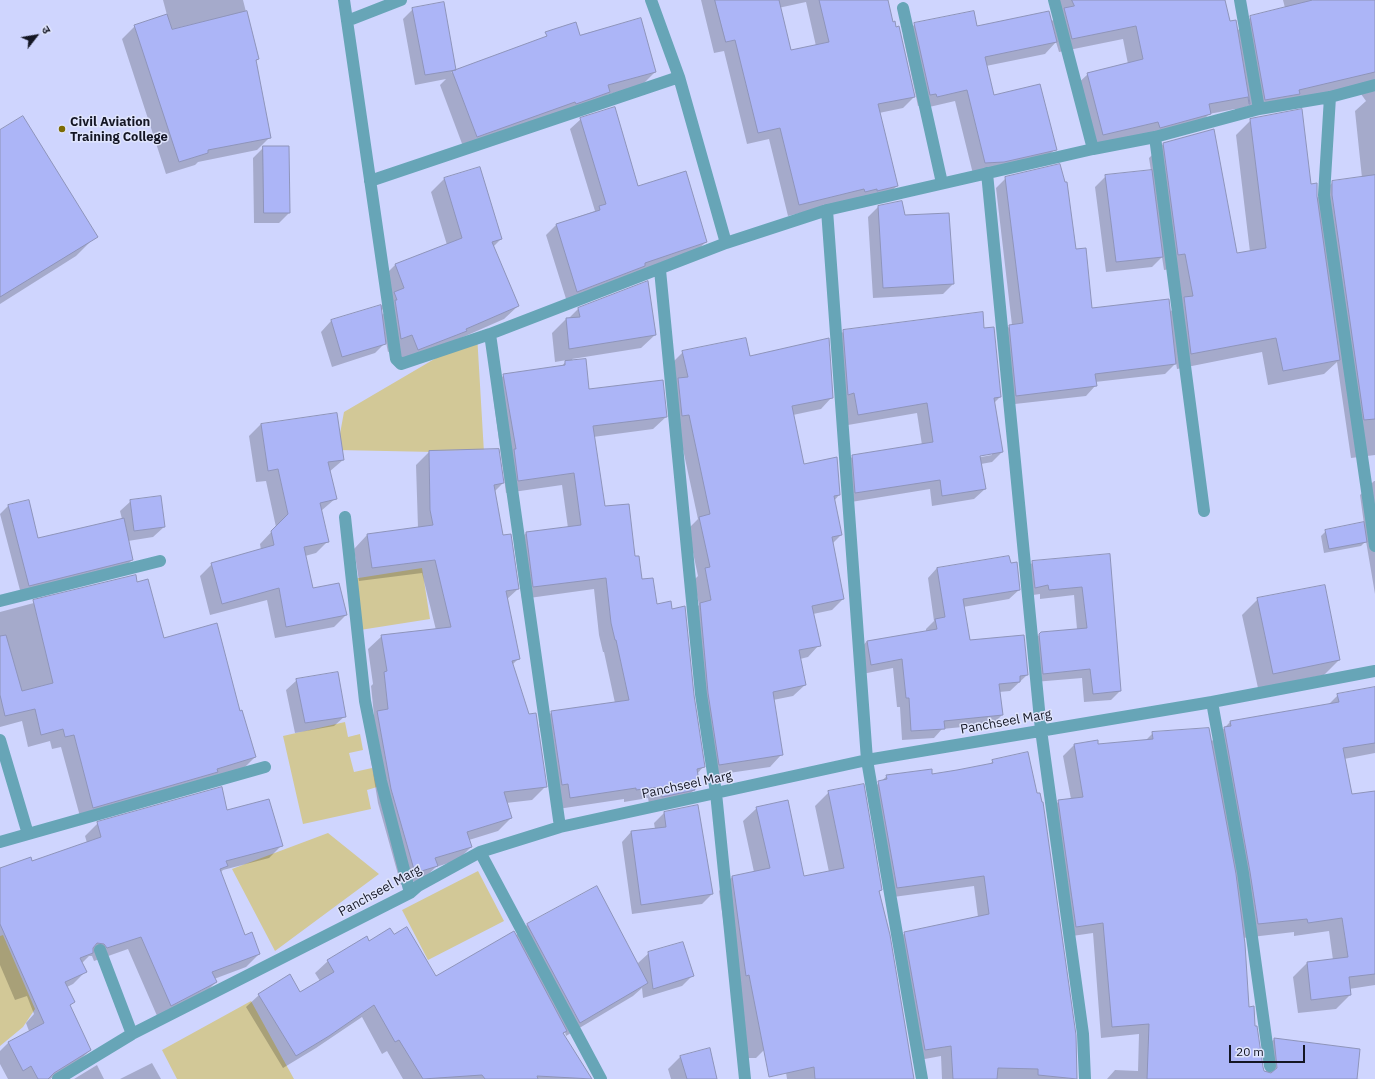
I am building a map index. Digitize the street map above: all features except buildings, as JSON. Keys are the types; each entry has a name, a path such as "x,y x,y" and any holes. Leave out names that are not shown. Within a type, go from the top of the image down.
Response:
{"street":[{"path":"344,0 396,359 401,364 490,334 660,270 726,243 826,210 1093,149 1155,137 1259,109 1330,97 1375,85"},
{"path":"347,21 401,0"},
{"path":"651,0 679,77 726,243"},
{"path":"1054,0 1093,149"},
{"path":"1240,0 1259,109"},
{"path":"903,8 942,183"},
{"path":"370,181 679,77"},
{"path":"1330,97 1324,195 1375,546"},
{"path":"1155,137 1204,511"},
{"path":"987,173 1041,730 1083,1034 1085,1079"},
{"path":"826,210 867,760 922,1079"},
{"path":"660,270 701,694 716,793 745,1079"},
{"path":"490,334 560,827"},
{"path":"346,517 365,701 382,781 410,893"},
{"path":"0,601 160,561"},
{"name":"Panchseel Marg","path":"58,1079 132,1034 410,893 418,886 480,852 560,827 867,760 1212,702 1375,671"},
{"path":"1212,702 1243,873 1270,1066"},
{"path":"0,740 28,834"},
{"path":"0,842 265,766"},
{"path":"480,852 601,1079"},
{"path":"100,950 132,1034"}],"shaded area":[{"path":"477,334 484,453 337,450 344,412"},
{"path":"422,568 430,619 360,630 352,579"},
{"path":"345,722 348,737 360,734 363,750 349,753 354,772 372,768 377,787 367,790 371,809 303,824 283,736"},
{"path":"328,833 379,874 275,951 232,869"},
{"path":"478,871 504,921 428,960 402,910"},
{"path":"3,935 35,1009 23,1027 0,1046 0,936"},
{"path":"251,1001 294,1079 177,1079 162,1050"}],"place":[{"name":"Civil Aviation Training College","path":"62,129"}]}
